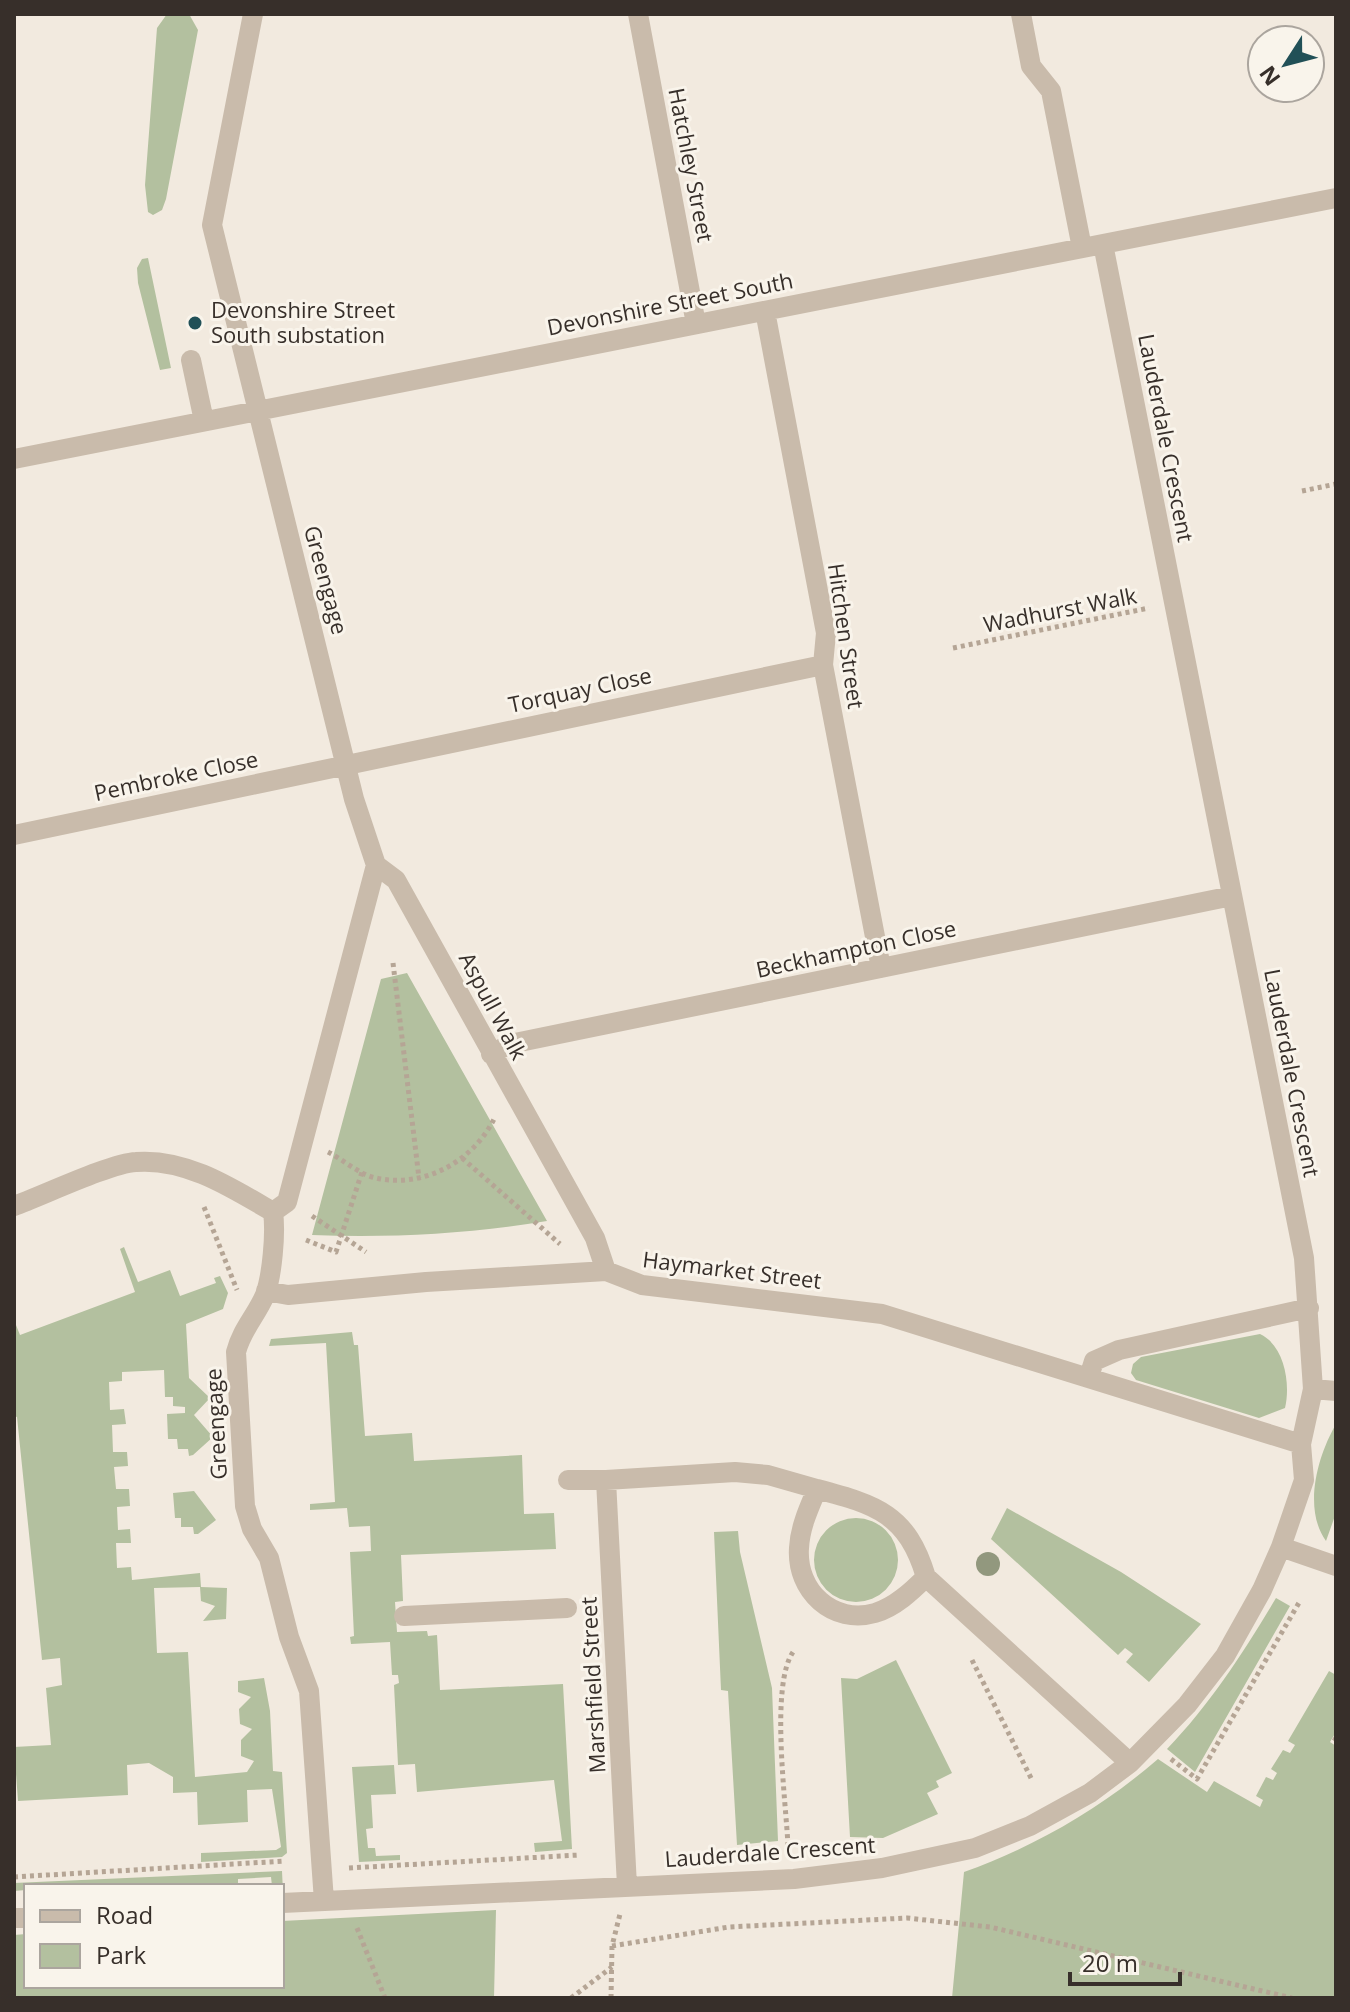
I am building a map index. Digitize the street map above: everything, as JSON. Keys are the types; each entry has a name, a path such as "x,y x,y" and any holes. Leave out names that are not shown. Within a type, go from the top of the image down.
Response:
{"street":[{"name":"Greengage","path":"253,14 212,225 347,762"},
{"name":"Hatchley Street","path":"638,14 696,324"},
{"path":"1021,14 1031,66 1051,91 1082,248"},
{"name":"Devonshire Street South","path":"14,459 1336,198"},
{"name":"Lauderdale Crescent","path":"284,1903 794,1879 882,1868 975,1848 1030,1826 1090,1793 1130,1763 1187,1705 1225,1656 1262,1590 1281,1547 1304,1480 1301,1444 1313,1389 1304,1258 1103,244"},
{"name":"Hitchen Street","path":"765,311 826,633 823,665 881,968"},
{"path":"191,360 204,421"},
{"name":"Torquay Close","path":"347,762 823,665"},
{"name":"Pembroke Close","path":"14,835 347,762"},
{"name":"Aspull Walk","path":"347,762 354,799 376,865 396,880 595,1238 606,1271"},
{"path":"14,1206 133,1161 184,1167 227,1186 273,1212 287,1202 376,865"},
{"name":"Beckhampton Close","path":"491,1054 510,1044 1232,896"},
{"name":"Greengage","path":"273,1212 276,1233 266,1291 257,1312 242,1329 236,1352 245,1506 252,1529 269,1558 289,1637 309,1691 324,1901"},
{"name":"Haymarket Street","path":"266,1291 288,1295 426,1282 606,1271 642,1285 882,1314 1301,1444"},
{"path":"1089,1377 1094,1361 1119,1350 1309,1308"},
{"path":"1313,1389 1336,1391"},
{"path":"568,1480 735,1472 768,1475 877,1508 901,1526 917,1546 926,1577 1130,1763"},
{"name":"Marshfield Street","path":"606,1480 627,1886"},
{"path":"817,1489 801,1531 798,1551 802,1577 810,1593 824,1606 843,1615 878,1612 909,1594 926,1577"},
{"path":"1281,1547 1336,1566"},
{"name":"Marshfield Street","path":"404,1616 567,1608"}],"path":[{"path":"1302,491 1336,484"},
{"name":"Wadhurst Walk","path":"953,648 1174,603"},
{"path":"393,963 419,1178"},
{"path":"328,1152 370,1176 404,1181 437,1173 462,1158 477,1145 494,1119"},
{"path":"462,1158 558,1243 606,1271"},
{"path":"306,1240 336,1252 362,1172"},
{"path":"202,1202 237,1291"},
{"path":"312,1216 366,1252"},
{"path":"1166,1755 1197,1779 1300,1601"},
{"path":"965,1646 1032,1780"},
{"path":"788,1846 781,1699 785,1664 793,1652"},
{"path":"344,1868 579,1855"},
{"path":"14,1877 285,1861"},
{"path":"611,1998 612,1946 627,1886"},
{"path":"612,1946 729,1927 907,1918 990,1927 1292,1998"},
{"path":"354,1922 385,1998"},
{"path":"571,1998 612,1967"}],"green space":[{"path":"167,14 189,14 198,30 166,199 162,210 153,215 148,212 145,185 157,28"},
{"path":"148,258 171,368 160,370 138,283 137,268 142,259"},
{"path":"407,973 547,1221 430,1234 312,1235 381,979"},
{"path":"124,1247 138,1282 170,1270 180,1296 216,1283 214,1278 220,1276 228,1293 223,1309 186,1324 189,1378 210,1398 194,1415 213,1437 193,1455 189,1456 188,1449 178,1449 177,1439 168,1439 167,1414 185,1413 185,1407 173,1406 173,1397 165,1397 164,1370 122,1372 122,1381 109,1382 110,1410 124,1409 126,1424 112,1425 113,1452 127,1452 128,1466 114,1467 116,1489 129,1489 130,1506 117,1507 118,1530 130,1529 131,1543 116,1543 117,1568 131,1567 132,1580 200,1573 201,1587 227,1588 226,1619 203,1621 215,1606 201,1601 200,1587 154,1588 157,1653 188,1652 195,1777 247,1772 254,1761 241,1756 241,1740 252,1729 240,1724 239,1709 251,1697 238,1692 238,1681 264,1678 270,1711 273,1771 282,1772 287,1853 282,1857 201,1862 201,1853 276,1850 281,1847 272,1789 247,1790 248,1822 198,1825 197,1792 173,1793 173,1777 149,1763 127,1765 128,1795 18,1801 14,1747 51,1745 46,1688 62,1685 60,1658 42,1660 17,1417 14,1416 14,1320 20,1335 135,1292 120,1249"},
{"path":"352,1332 354,1345 358,1345 365,1436 412,1433 414,1461 522,1455 524,1514 554,1513 556,1549 401,1555 403,1601 395,1602 397,1632 427,1631 428,1636 437,1635 440,1690 563,1684 572,1849 535,1852 534,1843 562,1841 554,1780 417,1792 415,1764 398,1765 394,1685 399,1683 398,1675 392,1675 390,1642 351,1644 350,1637 354,1636 350,1552 371,1551 370,1526 349,1527 347,1508 310,1510 310,1504 335,1502 326,1343 269,1346 271,1339"},
{"path":"1260,1334 1268,1339 1280,1356 1286,1376 1287,1398 1285,1408 1259,1418 1136,1380 1131,1373 1133,1364 1141,1357"},
{"path":"1336,1424 1336,1513 1326,1541 1315,1514 1315,1483 1323,1452"},
{"path":"194,1491 216,1520 198,1534 194,1534 193,1527 181,1527 181,1518 175,1518 173,1493"},
{"path":"1007,1508 1121,1572 1201,1624 1149,1682 1126,1662 1133,1654 1125,1648 1118,1655 991,1539"},
{"path":"856,1518 879,1525 891,1537 898,1560 891,1583 879,1595 856,1602 833,1595 821,1583 814,1560 821,1537 833,1525"},
{"path":"738,1531 740,1552 772,1688 778,1841 737,1845 728,1691 721,1690 714,1532"},
{"path":"1276,1598 1290,1606 1195,1772 1167,1749 1226,1677"},
{"path":"896,1660 952,1773 936,1781 939,1787 927,1793 938,1814 883,1838 850,1837 841,1678 857,1679"},
{"path":"1329,1671 1336,1675 1336,1732 1330,1742 1336,1746 1336,1998 952,1998 964,1872 1042,1838 1090,1810 1158,1759 1207,1792 1214,1781 1260,1807 1263,1800 1256,1796 1266,1777 1273,1780 1277,1773 1271,1769 1283,1750 1290,1753 1295,1745 1288,1741"},
{"path":"394,1765 396,1794 371,1795 373,1828 366,1829 368,1848 375,1848 376,1856 400,1855 400,1860 359,1862 352,1767"},
{"path":"282,1871 283,1884 272,1884 271,1877 238,1879 238,1884 24,1884 24,1890 14,1891 14,1883"},
{"path":"496,1910 494,1998 14,1998 14,1935 24,1934 24,1988 284,1988 284,1921"}],"place":[{"name":"Devonshire Street South substation","path":"195,323"}]}
